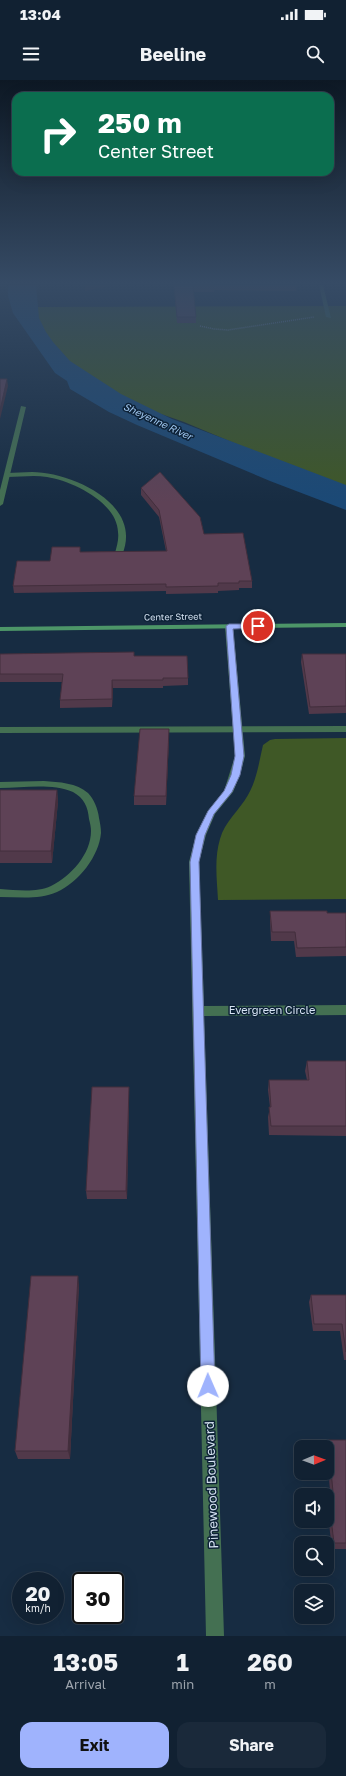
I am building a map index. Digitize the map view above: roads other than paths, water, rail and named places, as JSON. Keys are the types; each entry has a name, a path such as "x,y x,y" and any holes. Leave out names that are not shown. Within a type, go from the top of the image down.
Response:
{"main road":[{"name":"Center Street","path":"0,629 346,626"}],"street":[{"path":"0,504 23,407"},
{"path":"7,476 47,475 64,479 94,493 110,506 121,523 122,531 119,553"},
{"name":"Pinewood Boulevard","path":"215,1636 194,862 201,835 211,813 228,792 235,775 240,756 229,626"},
{"path":"0,730 126,728 239,730 346,729"},
{"path":"0,893 44,892 55,888 70,879 88,856 94,842 96,831 92,804 84,795 71,788 58,785 2,783"},
{"name":"Evergreen Circle","path":"198,1010 346,1010"}],"water":[{"name":"Sheyenne River","path":"44,358 67,358 121,394 172,419 346,485 346,510 270,481 109,412 70,389 67,381 55,373"}]}
